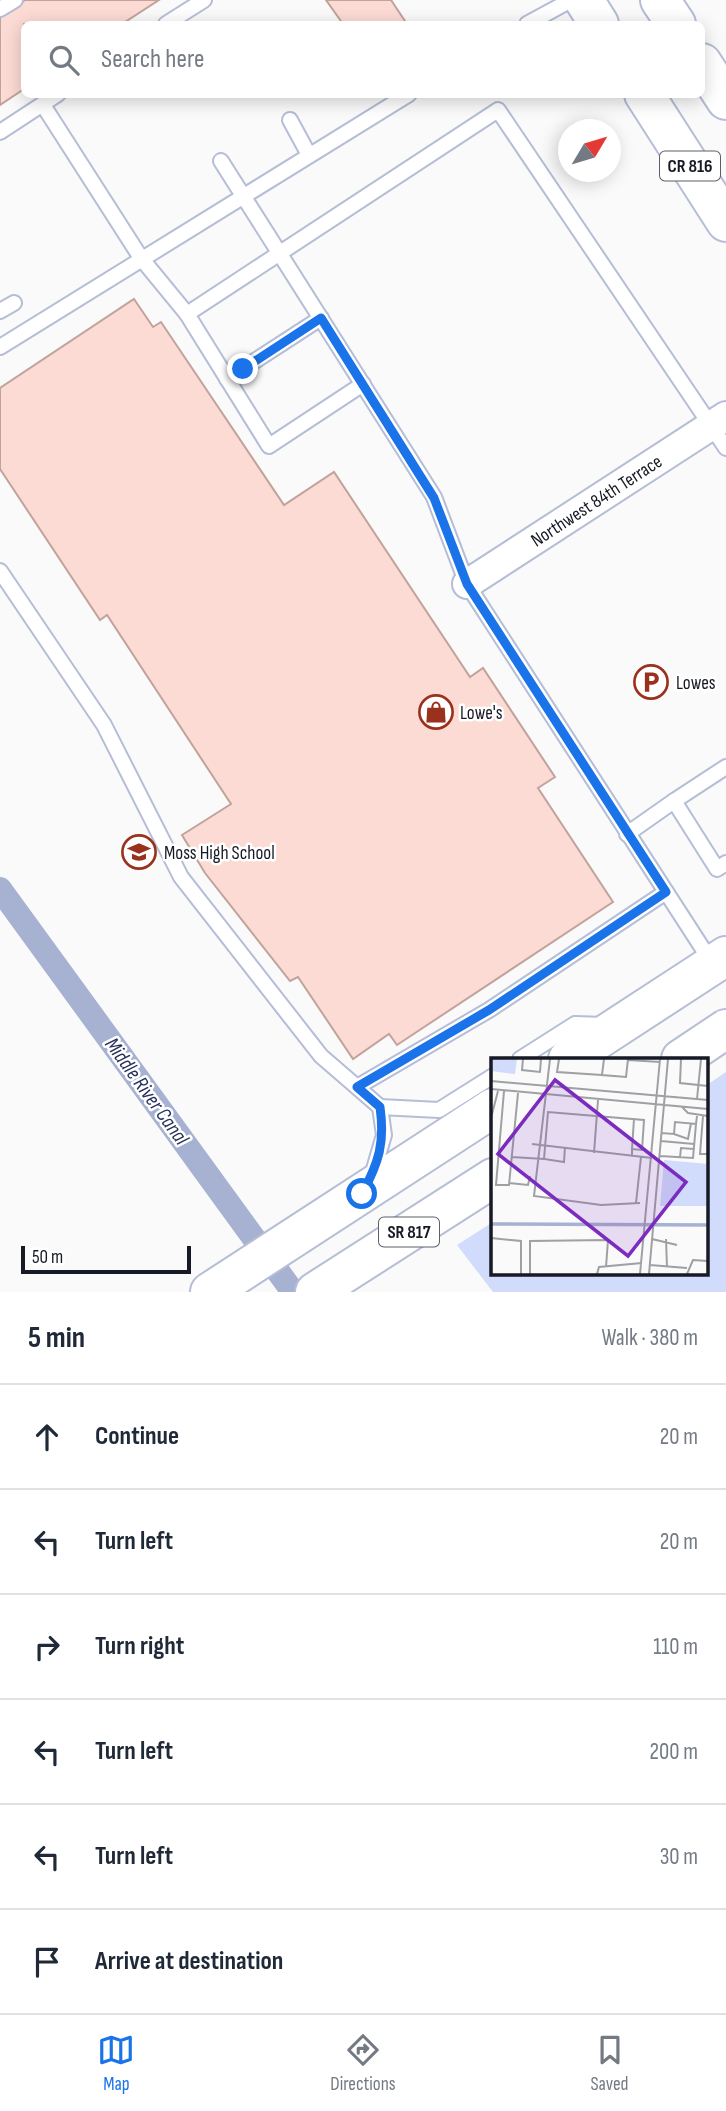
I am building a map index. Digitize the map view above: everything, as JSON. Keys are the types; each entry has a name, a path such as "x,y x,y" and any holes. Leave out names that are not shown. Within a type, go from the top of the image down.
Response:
{"main road":[{"path":"584,0 597,21"},
{"path":"660,0 674,21"},
{"path":"705,68 726,100"},
{"name":"CR 816","path":"647,98 726,222"},
{"path":"570,1058 615,1037 720,960"},
{"path":"682,1058 726,1029"},
{"path":"219,1286 491,1109"},
{"name":"SR 817","path":"320,1288 491,1179"}],"street":[{"name":"Northwest 84th Terrace","path":"467,584 721,430"}],"lane":[{"path":"0,9 15,0"},
{"path":"171,21 204,0"},
{"path":"532,21 571,0"},
{"path":"0,132 52,98"},
{"path":"0,347 402,98"},
{"path":"43,104 141,258 187,314 269,446 362,384"},
{"path":"187,314 498,110 721,430"},
{"path":"290,120 309,155"},
{"path":"221,161 434,498 467,584 666,892 720,960"},
{"path":"0,312 14,303"},
{"path":"227,379 321,318"},
{"path":"0,571 104,725 181,877 321,1056 380,1107 439,1110 491,1077"},
{"path":"627,834 726,767"},
{"path":"674,801 717,869 726,863"},
{"path":"357,1087 489,1010 666,892"},
{"path":"522,1058 575,1024 615,1037"},
{"path":"362,1194 376,1169 384,1135 380,1107"}],"shaded area":[{"path":"726,1072 726,1292 493,1292 457,1245 491,1223 491,1274 708,1274 708,1084"}],"building":[{"path":"25,0 159,0 127,21 21,21 21,91 0,105 0,17"},
{"path":"326,0 391,0 405,21 341,21"},
{"path":"134,299 153,327 161,322 284,505 334,472 470,677 483,668 555,777 538,788 613,902 397,1045 389,1034 353,1059 298,977 290,981 205,873 182,835 231,804 107,615 100,620 0,469 0,388"}],"waterway":[{"name":"Middle River Canal","path":"0,889 293,1292"}],"place":[{"name":"Lowes","path":"651,682"},
{"name":"Lowe's","path":"436,712"},
{"name":"Moss High School","path":"139,852"}],"route":[{"path":"243,369 321,318 434,498 467,584 666,892 489,1010 357,1087 380,1107 384,1135 376,1169 362,1194"}]}
